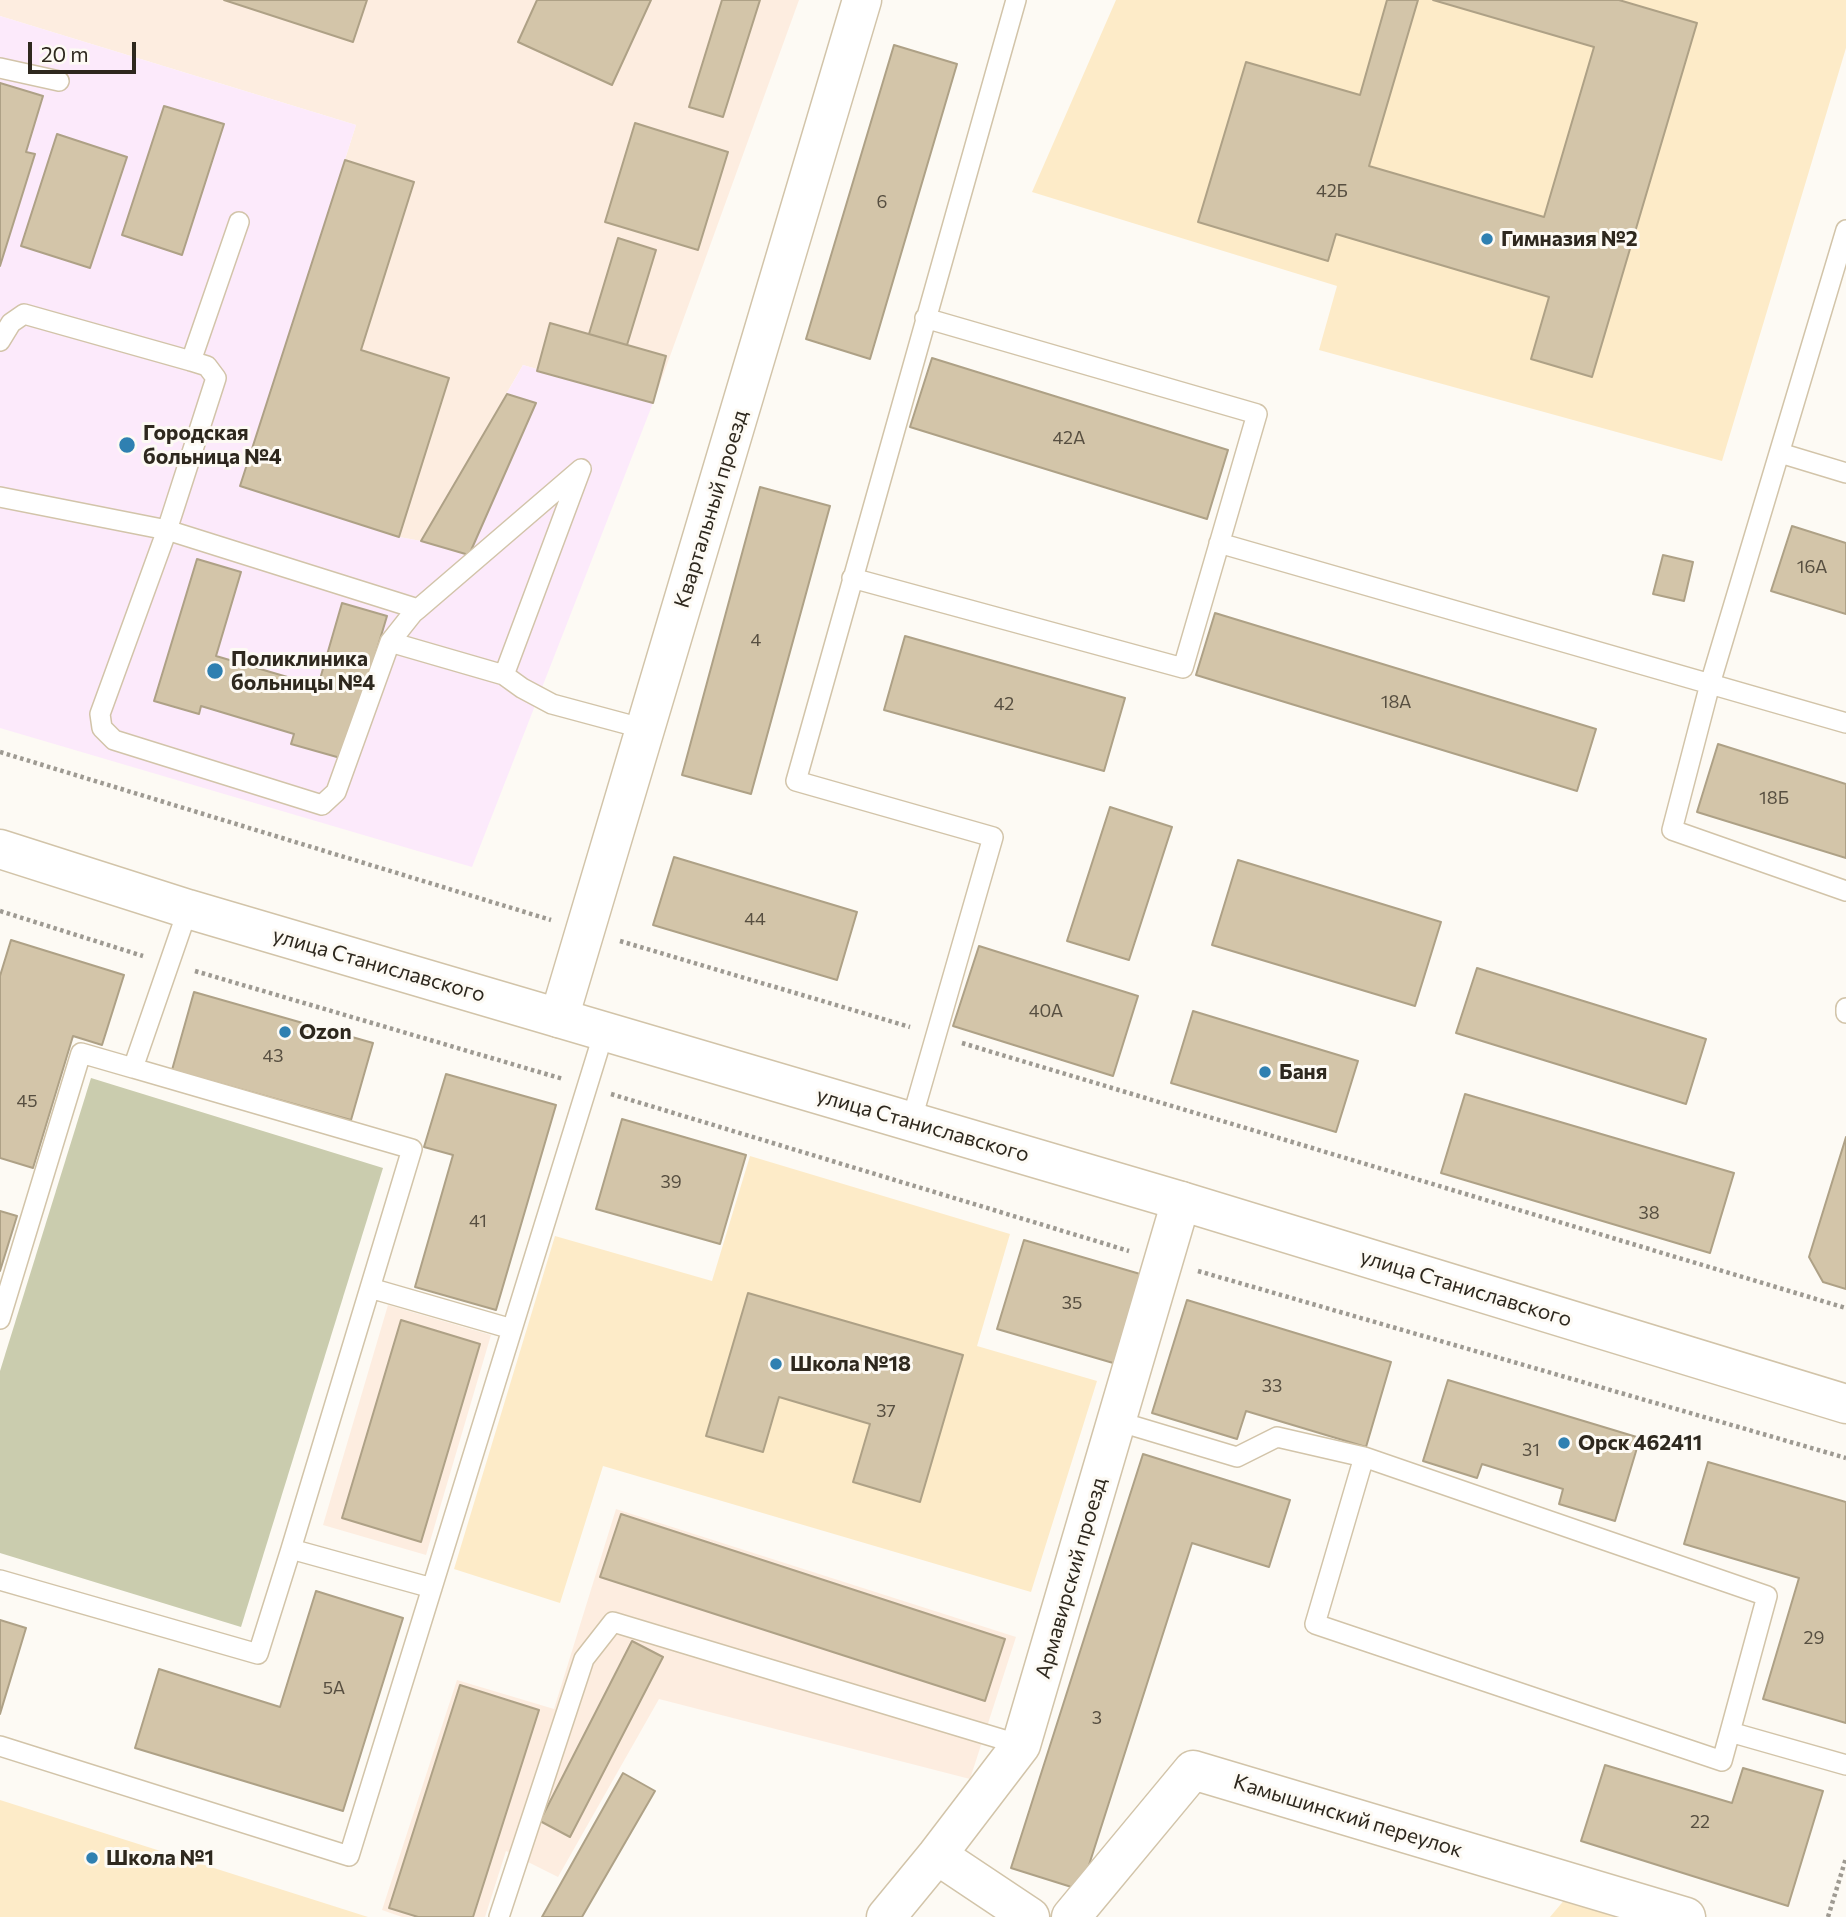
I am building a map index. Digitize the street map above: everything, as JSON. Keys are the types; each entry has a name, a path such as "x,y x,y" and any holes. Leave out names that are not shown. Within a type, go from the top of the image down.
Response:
{"street":[{"name":"Квартальный проезд","path":"559,1018 862,0"},
{"name":"улица Станиславского","path":"0,849 188,909 1181,1201 1846,1404"},
{"name":"Армавирский проезд","path":"886,1917 937,1856 1021,1745 1181,1201"},
{"name":"Камышинский переулок","path":"1071,1917 1193,1770 1686,1917"},
{"path":"937,1856 1030,1917"}],"lane":[{"path":"911,1122 993,837 796,780 1016,0"},
{"path":"0,68 59,81"},
{"path":"191,361 239,222"},
{"path":"1846,230 1710,684 1672,830 1846,891"},
{"path":"0,341 11,323 24,314 208,366 216,378 167,530 100,714 102,729 114,740 322,805 336,792 390,642 418,609 581,469 504,675"},
{"path":"852,578 1183,668 1257,414 925,318"},
{"path":"1780,453 1846,473"},
{"path":"0,497 167,530 418,609"},
{"path":"1219,543 1846,723"},
{"path":"390,642 504,675 552,704 645,729"},
{"path":"133,1068 188,909"},
{"path":"0,1746 349,1856 604,1032"},
{"path":"0,1320 81,1053 412,1149 258,1654 0,1580"},
{"path":"369,1288 512,1329"},
{"path":"1117,1421 1237,1457 1277,1437 1364,1457 1767,1596 1722,1761 1315,1624 1364,1457"},
{"path":"291,1549 432,1588"},
{"path":"499,1917 584,1659 613,1622 1021,1745"},
{"path":"1730,1732 1846,1765"}],"path":[{"path":"0,911 1164,1262 1846,1458"},
{"path":"1828,1917 1846,1858"}],"shaded area":[{"path":"0,0 799,0 653,403 523,365 421,541 399,537 240,486 356,125 0,16"},
{"name":"Гимназия №2","path":"1116,0 1846,0 1846,48 1722,461 1319,350 1337,286 1032,192"},
{"name":"Городская больница №4","path":"0,16 356,125 241,486 399,537 421,541 523,365 653,403 472,867 0,728"},
{"name":"Школа №18","path":"750,1156 1010,1234 977,1346 1097,1381 1031,1592 603,1466 560,1603 454,1569 555,1236 712,1281"},
{"path":"388,1305 491,1335 426,1555 323,1525"},
{"path":"616,1509 1016,1637 970,1779 659,1699 558,1877 506,1851 485,1917 402,1917 382,1910 457,1680 554,1709"},
{"name":"Школа №1","path":"0,1800 368,1917 0,1917"},
{"path":"1566,1898 1631,1917 1550,1917"}],"green space":[{"path":"91,1078 383,1168 241,1627 0,1553 0,1371"}],"building":[{"path":"224,0 367,0 353,42"},
{"path":"537,0 651,0 612,85 518,42"},
{"path":"722,0 760,0 723,117 689,107"},
{"path":"1387,0 1418,0 1369,166 1544,217 1594,47 1433,0 1619,0 1697,23 1592,377 1531,359 1549,297 1336,234 1328,261 1198,222 1246,62 1360,95"},
{"path":"894,45 957,64 870,359 806,339"},
{"path":"0,83 43,96 26,152 35,154 0,266"},
{"path":"164,106 224,124 182,255 122,235"},
{"path":"635,123 728,152 698,250 605,222"},
{"path":"57,134 127,157 90,268 21,246"},
{"path":"345,160 414,182 361,350 449,378 399,537 240,486"},
{"path":"618,238 656,250 627,345 589,334"},
{"path":"550,323 666,356 653,403 537,371"},
{"path":"932,358 1228,450 1207,519 910,427"},
{"path":"507,394 536,403 469,555 421,541"},
{"path":"760,487 830,506 751,794 682,775"},
{"path":"1792,526 1846,543 1846,614 1771,591"},
{"path":"1663,555 1693,562 1684,601 1653,594"},
{"name":"Поликлиника больницы №4","path":"197,559 241,572 216,656 318,686 342,603 387,616 344,759 291,744 294,734 201,706 199,714 154,701"},
{"path":"1215,613 1596,729 1577,791 1196,675"},
{"path":"905,636 1125,698 1104,771 884,710"},
{"path":"1718,744 1846,784 1846,858 1697,812"},
{"path":"1110,807 1172,827 1129,960 1067,941"},
{"path":"674,857 857,912 837,980 653,925"},
{"path":"1238,860 1441,922 1415,1006 1212,945"},
{"path":"11,940 124,975 102,1045 73,1036 33,1168 0,1158 0,976"},
{"path":"979,946 1138,996 1113,1076 953,1026"},
{"path":"1477,968 1706,1039 1686,1104 1456,1033"},
{"path":"194,992 373,1043 351,1120 172,1070"},
{"name":"Баня","path":"1193,1011 1358,1061 1336,1132 1171,1083"},
{"path":"446,1074 556,1105 496,1310 415,1287 453,1155 424,1147"},
{"path":"1465,1094 1734,1173 1710,1253 1441,1173"},
{"path":"622,1119 746,1155 720,1244 596,1209"},
{"path":"1846,1137 1846,1289 1823,1282 1809,1257"},
{"path":"0,1211 17,1216 0,1271"},
{"path":"1024,1240 1147,1276 1120,1365 997,1329"},
{"path":"748,1293 963,1355 920,1502 853,1482 870,1424 779,1397 763,1452 706,1436"},
{"path":"1187,1300 1391,1362 1366,1447 1246,1411 1237,1439 1152,1413"},
{"path":"401,1320 480,1344 421,1542 342,1518"},
{"path":"1448,1380 1640,1438 1615,1521 1559,1504 1563,1489 1482,1464 1477,1478 1423,1461"},
{"path":"1143,1454 1290,1500 1269,1567 1192,1543 1081,1890 1011,1868"},
{"path":"1708,1462 1846,1502 1846,1723 1763,1699 1799,1578 1684,1544"},
{"path":"621,1514 1005,1639 985,1701 600,1577"},
{"path":"316,1591 403,1618 343,1811 135,1748 159,1669 280,1707"},
{"path":"0,1620 26,1628 0,1714"},
{"path":"632,1641 663,1657 570,1837 540,1821"},
{"path":"460,1685 539,1710 473,1917 418,1917 389,1908"},
{"path":"1605,1765 1732,1803 1743,1768 1823,1791 1788,1906 1581,1841"},
{"path":"623,1773 655,1791 582,1917 542,1917"}],"place":[{"name":"Гимназия №2","path":"1487,239"},
{"name":"Городская больница №4","path":"127,445"},
{"name":"Поликлиника больницы №4","path":"215,671"},
{"name":"Ozon","path":"285,1032"},
{"name":"Баня","path":"1265,1072"},
{"name":"Школа №18","path":"776,1364"},
{"name":"Орск 462411","path":"1564,1443"},
{"name":"Школа №1","path":"92,1858"}]}
